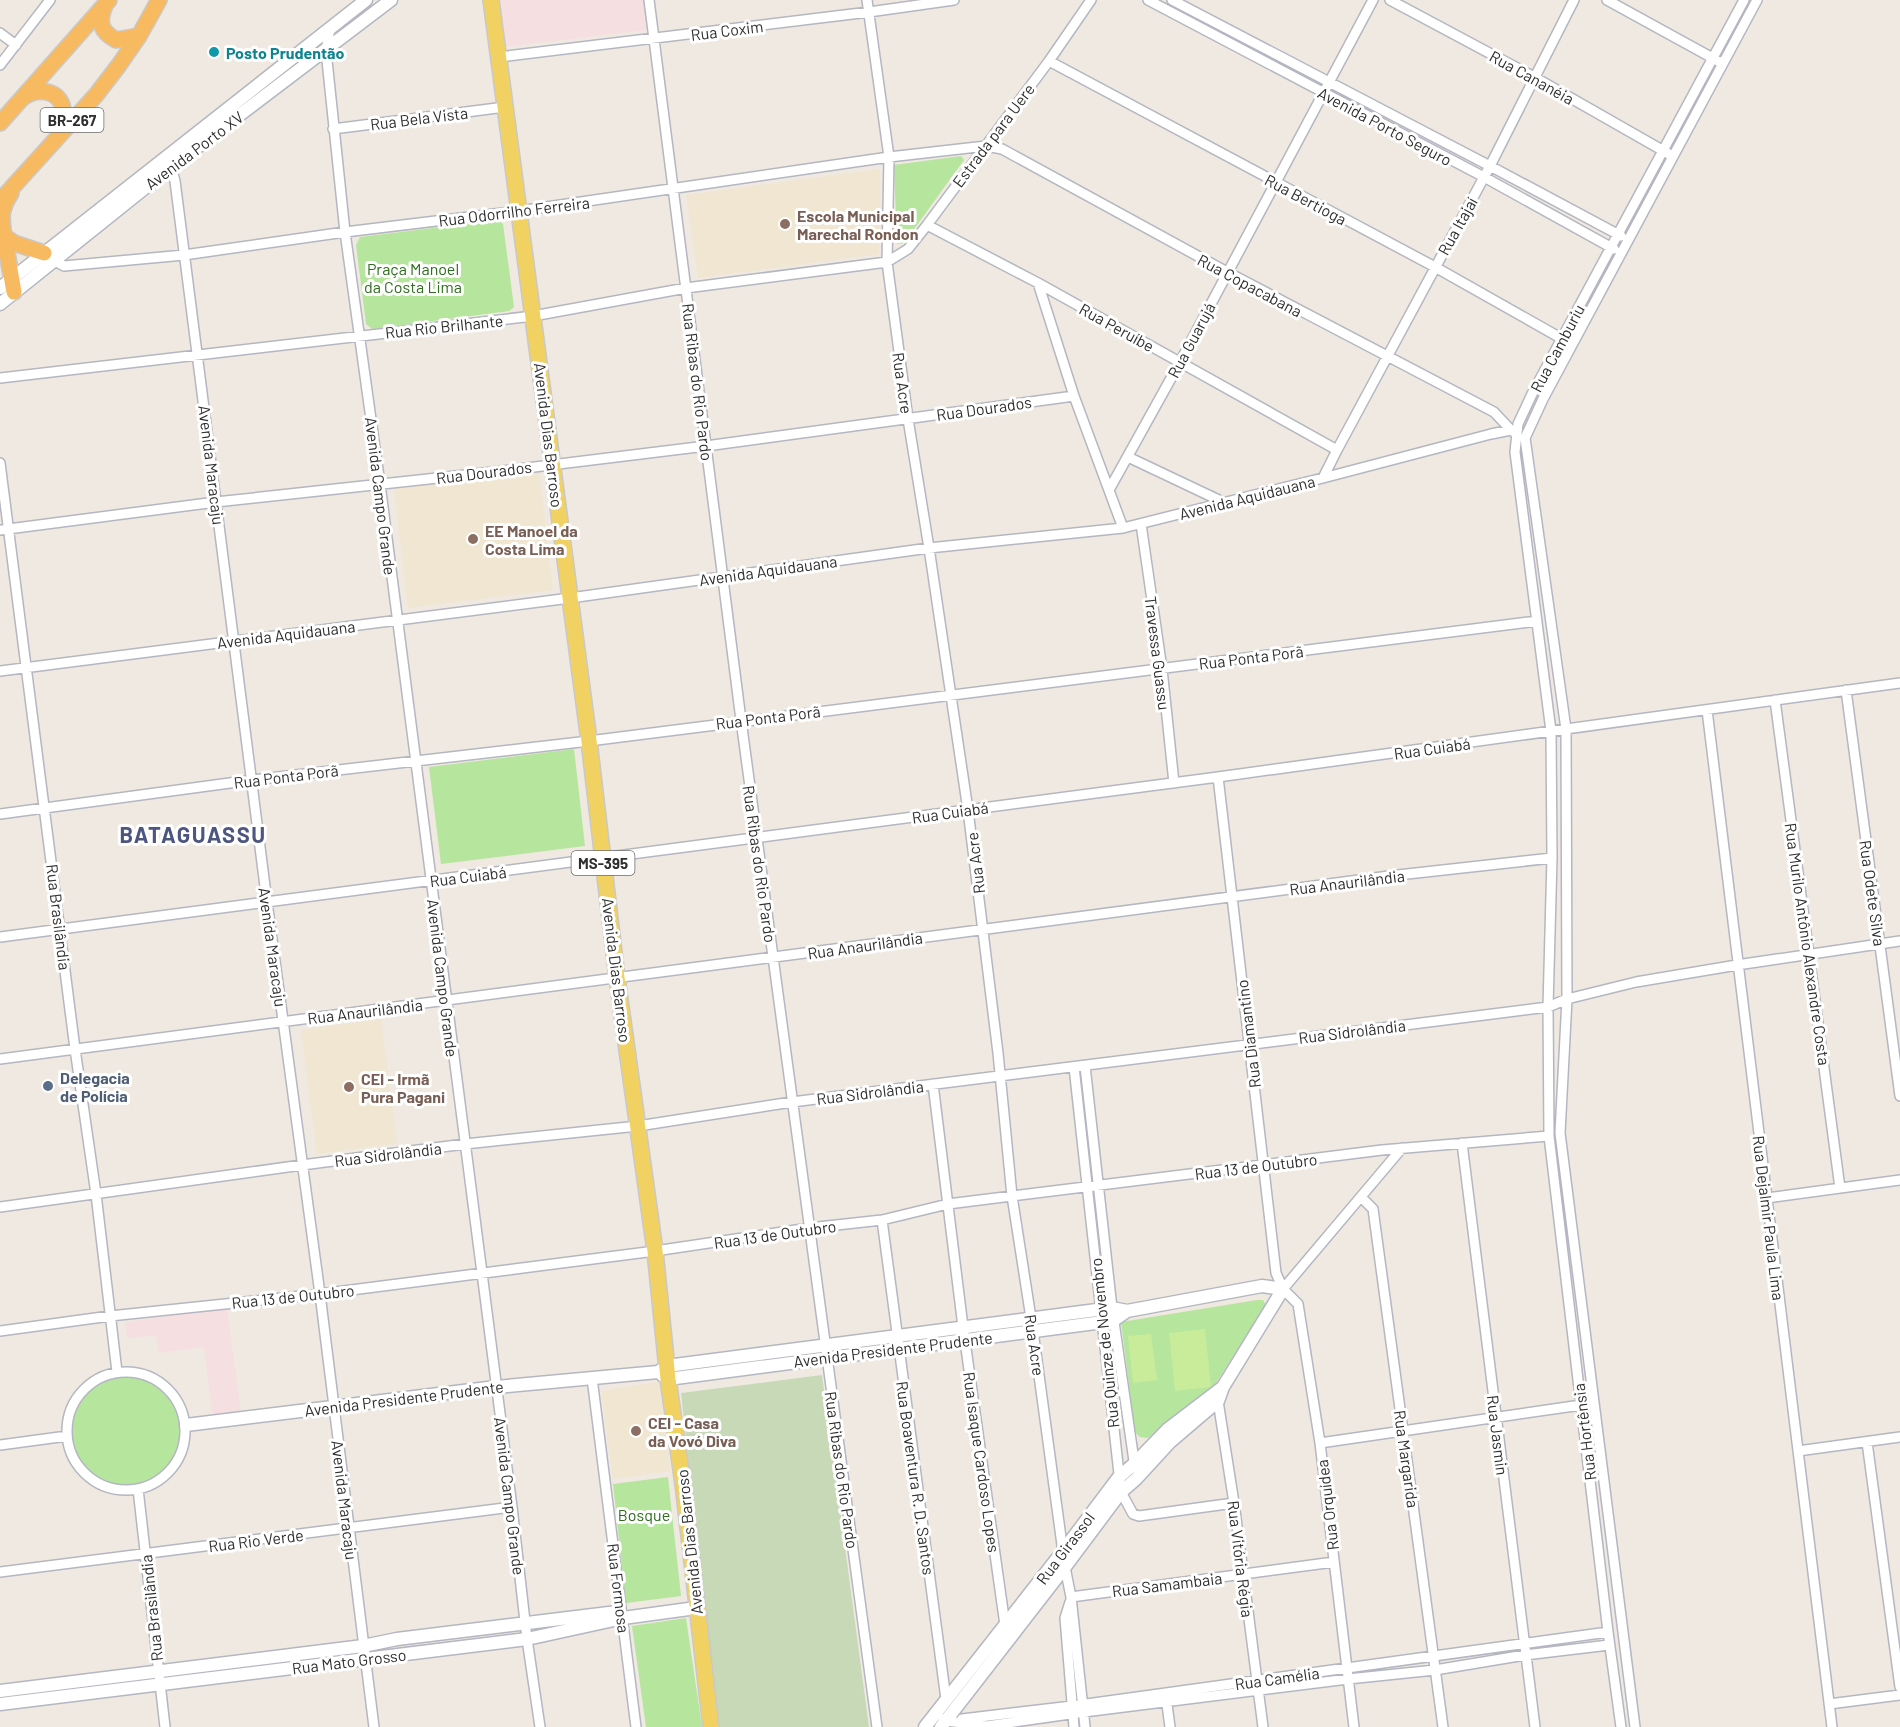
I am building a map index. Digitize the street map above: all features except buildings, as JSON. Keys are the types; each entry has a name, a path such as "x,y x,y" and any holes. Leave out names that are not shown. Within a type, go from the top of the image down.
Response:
{"highway":[{"name":"BR-267","path":"0,201 96,95 139,36 159,0"},
{"name":"BR-267","path":"0,123 108,1"},
{"path":"108,1 101,15 101,22 109,36 116,40 139,36"},
{"path":"22,98 35,91 43,91 57,98 64,112 60,134"},
{"path":"6,291 1,214 3,204 22,177"},
{"path":"4,236 14,243 49,257"}],"main road":[{"name":"Avenida Dias Barroso","path":"491,0 638,1125 654,1251 664,1372 683,1484 711,1727"}],"street":[{"path":"0,65 50,0"},
{"name":"Avenida Porto XV","path":"6,291 168,162 249,91 366,0"},
{"name":"Avenida Porto XV","path":"168,162 257,103 392,0"},
{"name":"Rua Ribas do Rio Pardo","path":"649,0 741,720 877,1727"},
{"name":"Rua Acre","path":"867,0 889,157 887,262 908,419 968,810 1012,1196 1071,1597 1085,1727"},
{"name":"Rua Coxim","path":"499,57 954,0"},
{"name":"Estrada para Uere","path":"887,262 908,249 927,225 1049,61 1091,0"},
{"name":"Avenida Porto Seguro","path":"1148,0 1484,177 1622,253"},
{"name":"Avenida Porto Seguro","path":"1172,0 1628,240"},
{"name":"Rua Guarujá","path":"1109,490 1373,0"},
{"name":"Rua Cananéia","path":"1390,0 1534,77 1673,156"},
{"name":"Rua Itajaí","path":"1323,478 1490,166 1574,0"},
{"path":"1607,0 1723,64"},
{"name":"Rua Camburiu","path":"1548,1006 1552,858 1551,731 1515,452 1518,424 1744,0"},
{"name":"Rua Camburiu","path":"1635,1727 1560,1133 1567,999 1566,729 1537,525 1517,434 1543,399 1757,0"},
{"name":"Avenida Campo Grande","path":"330,28 326,51 345,232 380,484 482,1273 512,1507 526,1639 540,1727"},
{"path":"0,33 16,45"},
{"name":"Rua Bertioga","path":"1049,61 1435,267 1572,344"},
{"path":"249,91 257,103"},
{"name":"Rua Bela Vista","path":"333,129 505,107"},
{"name":"Rua Odorrilho Ferreira","path":"49,257 64,266 184,255 674,190 889,157 986,146"},
{"name":"Rua Copacabana","path":"986,146 1002,149 1227,273 1494,412 1517,434"},
{"name":"Avenida Maracaju","path":"168,162 176,180 374,1727"},
{"name":"Rua Peruíbe","path":"927,225 1038,283 1337,450"},
{"name":"Rua Rio Brilhante","path":"0,378 533,316 686,288 887,262"},
{"path":"1038,283 1074,396 1123,528"},
{"name":"Rua Dourados","path":"4,529 216,502 706,446 1074,396"},
{"name":"Avenida Aquidauana","path":"0,671 570,598 929,548 1123,528 1491,434 1517,434"},
{"path":"1128,457 1222,502"},
{"name":"Rua Brasilândia","path":"0,463 4,529 45,808 117,1372"},
{"name":"Travessa Guassu","path":"1141,524 1174,783"},
{"path":"1525,527 1537,525"},
{"name":"Rua Ponta Porã","path":"0,814 252,780 589,741 1537,621"},
{"name":"Rua Cuiabá","path":"0,937 1174,783 1900,683"},
{"name":"Rua Odete Silva","path":"1846,690 1900,1096"},
{"name":"Rua Murilo Antônio Alexandre Costa","path":"1775,700 1840,1188"},
{"name":"Rua Dejalmir Paula Lima","path":"1707,710 1832,1727"},
{"name":"Rua Diamantino","path":"1218,777 1276,1273 1283,1289"},
{"name":"Rua Anaurilândia","path":"0,1059 1232,896 1552,858"},
{"name":"Rua Sidrolândia","path":"0,1207 302,1165 638,1125 792,1102 1548,1006 1636,982 1900,941"},
{"name":"Rua Hortênsia","path":"1548,1006 1549,1136 1609,1645 1621,1727"},
{"name":"Rua Quinze de Novembro","path":"1085,1066 1098,1185 1118,1478 1121,1492 1133,1514 1139,1516 1234,1503"},
{"name":"Rua Quinze de Novembro","path":"1074,1067 1088,1187 1136,1479"},
{"name":"Rua Isaque Cardoso Lopes","path":"933,1084 964,1333 1005,1625"},
{"name":"Rua 13 de Outubro","path":"0,1331 110,1316 320,1294 654,1251 809,1228 882,1220 948,1204 1264,1164 1402,1148 1549,1136"},
{"name":"Rua Jasmin","path":"1462,1143 1535,1727"},
{"name":"Rua Girassol","path":"925,1727 941,1720 1065,1567 1121,1492 1218,1394 1283,1289 1402,1148"},
{"path":"1767,1198 1900,1180"},
{"name":"Rua Margarida","path":"1361,1197 1373,1209 1443,1727"},
{"name":"Rua Boaventura R. D. Santos","path":"882,1220 946,1699"},
{"name":"Avenida Presidente Prudente","path":"186,1425 496,1387 664,1372 1108,1315 1262,1286 1283,1289"},
{"name":"Rua Orquídea","path":"1283,1289 1298,1304 1320,1443 1354,1727"},
{"path":"117,1372 137,1373 152,1377 170,1391 182,1409 186,1425 183,1448 172,1469 155,1484 138,1490 120,1491 98,1484 81,1470 70,1452 67,1436 68,1423 74,1405 86,1389 103,1377 117,1372"},
{"name":"Rua Formosa","path":"592,1378 636,1727"},
{"name":"Rua Girassol","path":"941,1720 946,1699 1118,1478 1168,1430 1218,1394"},
{"name":"Rua Vitória Régia","path":"1218,1394 1263,1727"},
{"path":"1320,1443 1581,1405"},
{"path":"0,1445 67,1436"},
{"path":"1798,1450 1900,1437"},
{"path":"1867,1442 1900,1687"},
{"name":"Rua Brasilândia","path":"138,1490 165,1727"},
{"name":"Rua Rio Verde","path":"0,1572 512,1507"},
{"name":"Rua Samambaia","path":"1071,1597 1334,1562"},
{"path":"1071,1597 1065,1618 1074,1727"},
{"name":"Rua Mato Grosso","path":"0,1691 363,1646 397,1639 696,1605"},
{"name":"Rua Mato Grosso","path":"0,1704 526,1639 622,1614"},
{"name":"Rua Camélia","path":"1257,1685 1347,1668 1608,1632"},
{"path":"941,1720 987,1724 1083,1708 1257,1685 1435,1670 1526,1655 1609,1645"},
{"path":"51,1685 52,1698"},
{"path":"1829,1704 1900,1695"},
{"path":"1166,1698 1170,1727"}],"shaded area":[{"path":"498,0 643,0 646,30 504,47"},
{"name":"Escola Municipal Marechal Rondon","path":"880,169 879,254 698,278 686,195"},
{"name":"EE Manoel da Costa Lima","path":"539,471 553,590 408,608 394,488"},
{"name":"CEI - Irmã Pura Pagani","path":"381,1019 397,1143 317,1154 301,1030"},
{"path":"227,1308 241,1413 213,1417 204,1347 159,1353 156,1335 127,1338 125,1322"},
{"name":"CEI - Casa da Vovó Diva","path":"659,1382 671,1471 613,1479 601,1391"}],"green space":[{"path":"961,156 964,160 904,243 897,244 894,165"},
{"name":"Praça Manoel da Costa Lima","path":"498,220 503,224 514,307 509,311 372,329 366,324 356,245 360,237"},
{"path":"574,749 585,846 441,864 429,767"},
{"path":"1263,1300 1266,1305 1213,1388 1148,1438 1140,1437 1135,1432 1121,1322"},
{"path":"1205,1329 1211,1387 1175,1391 1169,1333"},
{"path":"1151,1334 1157,1380 1133,1383 1128,1336"},
{"path":"822,1375 869,1727 720,1727 709,1651 681,1393"},
{"path":"126,1377 147,1381 164,1393 176,1410 180,1431 176,1452 164,1469 147,1481 126,1485 105,1481 88,1469 76,1452 72,1431 76,1410 88,1393 105,1381"},
{"name":"Bosque","path":"668,1477 681,1596 626,1603 613,1484"},
{"path":"686,1618 702,1727 646,1727 632,1626"}],"place":[{"name":"Posto Prudentão","path":"214,52"},
{"name":"Escola Municipal Marechal Rondon","path":"785,224"},
{"name":"EE Manoel da Costa Lima","path":"473,539"},
{"name":"Delegacia de Polícia","path":"48,1086"},
{"name":"CEI - Irmã Pura Pagani","path":"349,1087"},
{"name":"CEI - Casa da Vovó Diva","path":"636,1431"}],"district":[{"name":"BATAGUASSU","path":"193,834"}]}
